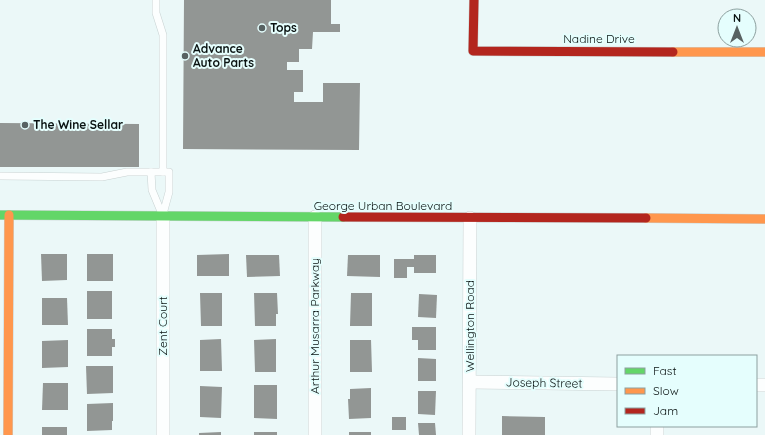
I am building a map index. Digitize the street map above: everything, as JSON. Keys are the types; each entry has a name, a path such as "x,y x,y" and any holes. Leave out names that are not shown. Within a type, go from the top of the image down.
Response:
{"street":[{"name":"Nadine Drive","path":"474,0 473,51 765,52"},
{"name":"George Urban Boulevard","path":"4,215 765,220"},
{"path":"4,215 8,435"},
{"name":"Zent Court","path":"163,216 163,435"},
{"name":"Arthur Musarra Parkway","path":"315,217 315,435"},
{"name":"Wellington Road","path":"469,435 470,218"},
{"name":"Joseph Street","path":"470,382 617,384"}],"lane":[{"path":"156,0 156,14 163,35 166,172 169,192 163,216"},
{"path":"0,176 102,177 127,172 166,172"},
{"path":"152,172 152,190 163,216"}],"building":[{"path":"184,0 331,0 331,24 340,24 340,32 313,32 312,49 299,49 299,62 287,62 287,70 303,70 303,92 294,92 294,102 323,102 323,83 360,83 359,150 183,149"},
{"path":"0,123 139,124 139,167 0,167"},
{"path":"41,254 67,254 67,280 42,281"},
{"path":"87,254 113,254 113,281 87,281"},
{"path":"229,254 229,276 197,276 197,255"},
{"path":"246,255 279,255 280,276 247,277"},
{"path":"348,255 380,255 380,277 347,276"},
{"path":"414,255 436,255 436,273 414,273 414,267 407,267 407,278 394,278 394,259 414,259"},
{"path":"87,291 112,291 112,319 87,319"},
{"path":"200,293 222,293 222,326 201,326"},
{"path":"254,293 277,293 278,314 276,314 276,326 255,326"},
{"path":"351,293 372,293 372,326 350,326"},
{"path":"419,294 437,295 436,318 418,317"},
{"path":"42,298 67,298 68,325 42,325"},
{"path":"412,327 436,327 436,350 418,350 418,340 412,340"},
{"path":"87,329 112,329 112,339 115,339 115,347 112,347 112,356 87,356"},
{"path":"221,339 222,371 200,371 200,340"},
{"path":"276,339 276,372 255,372 254,340"},
{"path":"68,340 68,367 42,368 42,341"},
{"path":"350,340 371,340 372,372 350,372"},
{"path":"418,358 436,359 436,381 418,381"},
{"path":"86,366 113,366 113,393 87,394"},
{"path":"43,383 68,383 68,410 42,410"},
{"path":"254,385 277,385 277,419 254,418"},
{"path":"200,386 222,387 221,418 200,417"},
{"path":"371,388 371,418 349,419 348,399 350,399 350,389"},
{"path":"418,391 436,391 435,415 418,414"},
{"path":"113,403 112,430 87,431 87,404"},
{"path":"502,416 545,417 545,435 502,435"},
{"path":"392,417 406,417 406,430 392,430"},
{"path":"418,423 435,423 436,435 419,435"},
{"path":"42,427 67,427 67,435 42,435"},
{"path":"221,432 221,435 199,435 199,433"},
{"path":"254,432 277,432 277,435 254,435"},
{"path":"349,432 371,432 371,435 349,435"}],"traffic: fast":[{"path":"0,215 343,217"}],"traffic: slow":[{"path":"673,52 765,52"},
{"path":"8,435 9,215"},
{"path":"646,218 765,219"}],"traffic: jam":[{"path":"474,0 473,51 673,52"},
{"path":"343,217 646,218"}],"place":[{"name":"Tops","path":"262,28"},
{"name":"Advance Auto Parts","path":"185,56"},
{"name":"The Wine Sellar","path":"25,125"}]}
